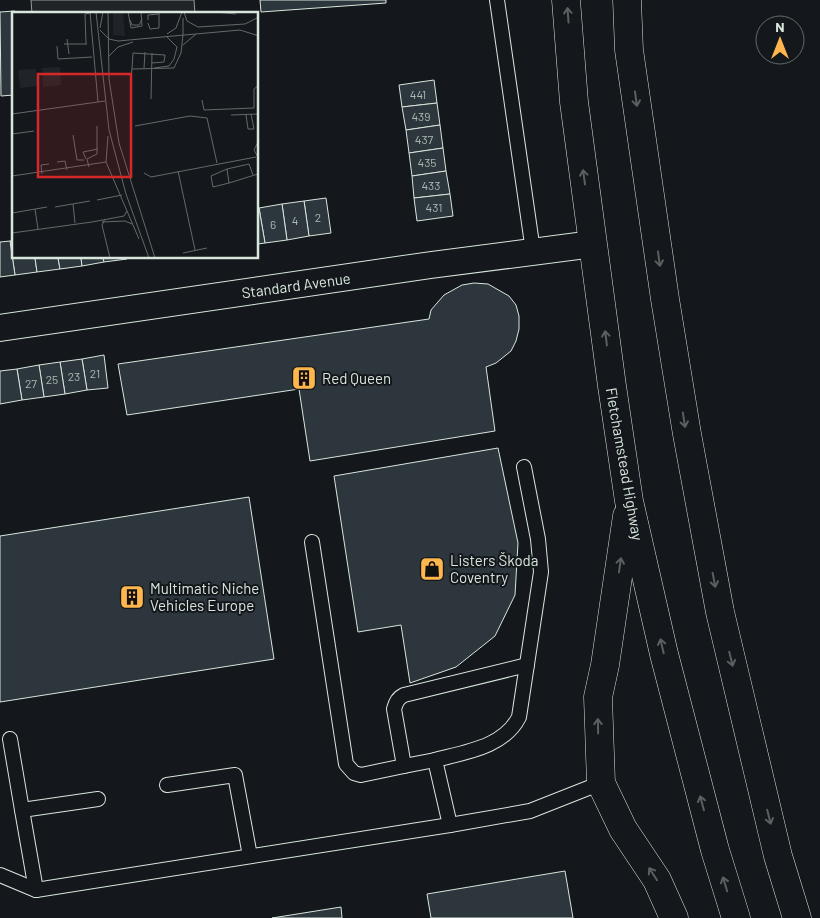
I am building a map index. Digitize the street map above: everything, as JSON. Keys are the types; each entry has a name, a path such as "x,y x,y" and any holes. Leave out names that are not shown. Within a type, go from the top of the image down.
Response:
{"highway":[{"name":"Fletchamstead Highway","path":"566,0 574,102 629,501 666,664 715,850 736,918"},
{"path":"628,0 629,50 665,299 687,434 720,612 778,856 797,918"},
{"path":"629,501 605,665 598,696 601,783 623,829 657,880 674,918"}],"street":[{"name":"Standard Avenue","path":"0,328 593,244"}],"lane":[{"path":"496,0 533,251"},
{"path":"312,542 346,764 354,773 361,775 474,750 497,741 509,731 519,716 541,572 538,539 524,467"},
{"path":"404,766 394,709 399,698 404,695 528,665"},
{"path":"10,739 36,890"},
{"path":"435,760 450,825"},
{"path":"167,785 235,776 250,856"},
{"path":"0,875 36,890 530,811 601,783"},
{"path":"22,810 98,799"}],"shaded area":[{"path":"31,0 194,0 195,12 32,12"}],"building":[{"path":"260,0 386,0 386,3 261,12"},
{"path":"15,11 15,12 12,12 12,95 1,96 0,12"},
{"path":"434,80 437,103 402,107 399,85"},
{"path":"437,103 440,125 406,130 402,107"},
{"path":"440,125 443,148 409,153 406,130"},
{"path":"443,148 446,171 412,176 409,153"},
{"path":"446,171 450,194 414,198 412,176"},
{"path":"450,194 453,216 417,221 414,198"},
{"path":"326,198 331,233 309,236 304,201"},
{"path":"304,201 309,236 287,240 282,204"},
{"path":"282,204 287,240 265,243 259,208"},
{"path":"259,208 265,243 259,244"},
{"path":"10,241 15,275 0,277 0,242"},
{"path":"13,259 35,259 37,272 15,275"},
{"path":"35,259 58,259 60,269 37,272"},
{"path":"58,259 81,259 82,266 60,269"},
{"path":"81,259 103,259 104,262 82,266"},
{"path":"103,259 127,259 104,262"},
{"name":"Red Queen","path":"474,283 488,284 509,296 516,305 519,316 519,329 511,351 496,363 486,367 495,431 310,461 299,389 127,415 118,364 429,319 431,310 444,295 462,285"},
{"path":"104,355 108,388 87,390 82,359"},
{"path":"82,359 87,390 65,394 60,362"},
{"path":"60,362 65,394 44,397 39,365"},
{"path":"39,365 44,397 22,400 17,369"},
{"path":"17,369 22,400 0,404 0,371"},
{"name":"Listers Škoda Coventry","path":"498,448 518,543 515,595 495,636 456,667 410,683 401,625 358,632 334,476"},
{"name":"Multimatic Niche Vehicles Europe","path":"249,497 274,659 0,702 0,536"},
{"path":"565,871 573,918 431,918 427,894"},
{"path":"341,907 342,918 272,918"}],"place":[{"name":"Red Queen","path":"304,378"},
{"name":"Listers Škoda Coventry","path":"432,569"},
{"name":"Multimatic Niche Vehicles Europe","path":"132,597"}]}
